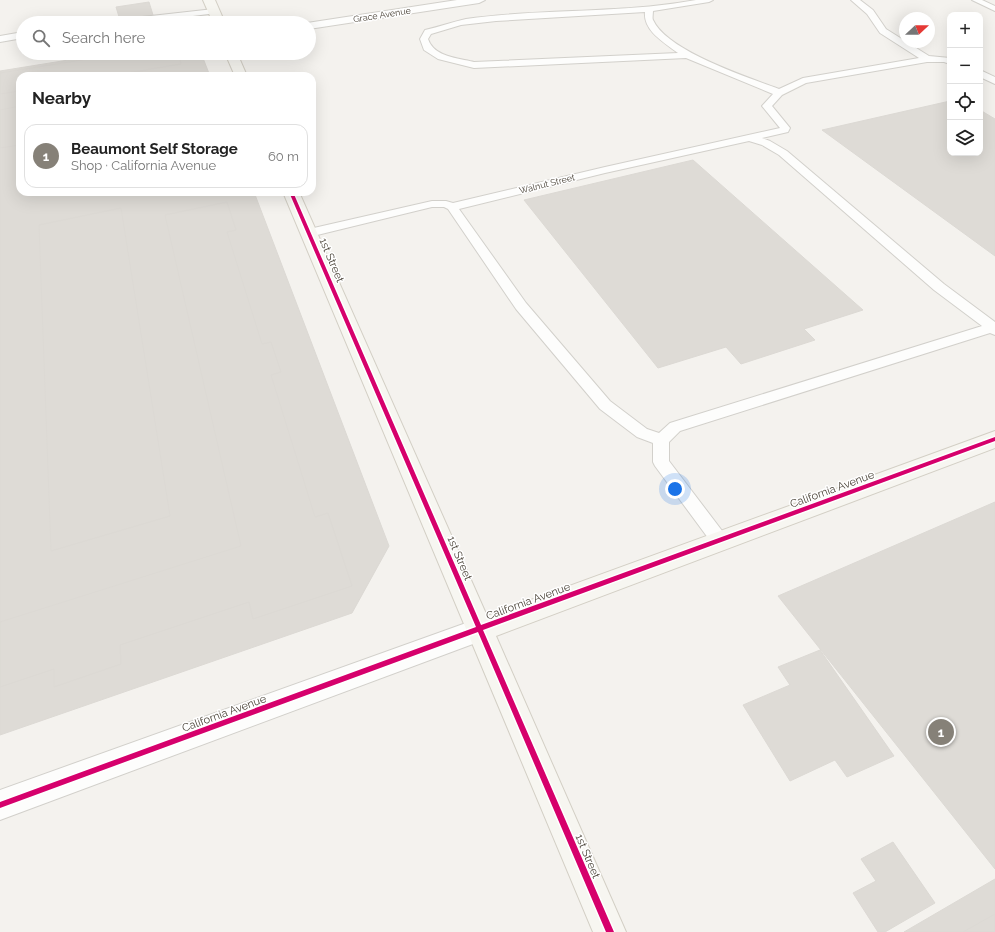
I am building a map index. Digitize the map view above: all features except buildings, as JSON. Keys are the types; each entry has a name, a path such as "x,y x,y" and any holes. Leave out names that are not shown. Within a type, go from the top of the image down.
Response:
{"street":[{"name":"Grace Avenue","path":"316,25 478,0"},
{"path":"212,5 216,16"},
{"path":"235,60 239,72"},
{"name":"1st Street","path":"293,196 610,932"},
{"name":"California Avenue","path":"0,805 480,630 995,439"}],"lane":[{"path":"687,55 474,65 442,57 427,48 424,39 428,32 465,22 535,15 624,12 683,6 709,0"},
{"path":"855,0 870,12 883,31 927,59"},
{"path":"976,0 995,9"},
{"path":"153,16 212,5"},
{"path":"649,9 648,18 657,33 687,55 779,94 803,81 927,59 947,59"},
{"path":"0,39 16,36"},
{"path":"983,75 995,81"},
{"name":"Walnut Street","path":"309,233 432,204 446,204 452,207 605,170 784,130 785,128 767,106 779,94"},
{"path":"751,138 766,143 783,153 939,287 994,328"},
{"path":"452,207 521,306 605,405 642,433 661,440"},
{"path":"720,541 661,462 661,440 675,427 994,328"}],"cycle path":[{"path":"293,196 610,932"},
{"path":"0,805 995,439"}],"place":[{"name":"Beaumont Self Storage","path":"941,732"}]}
